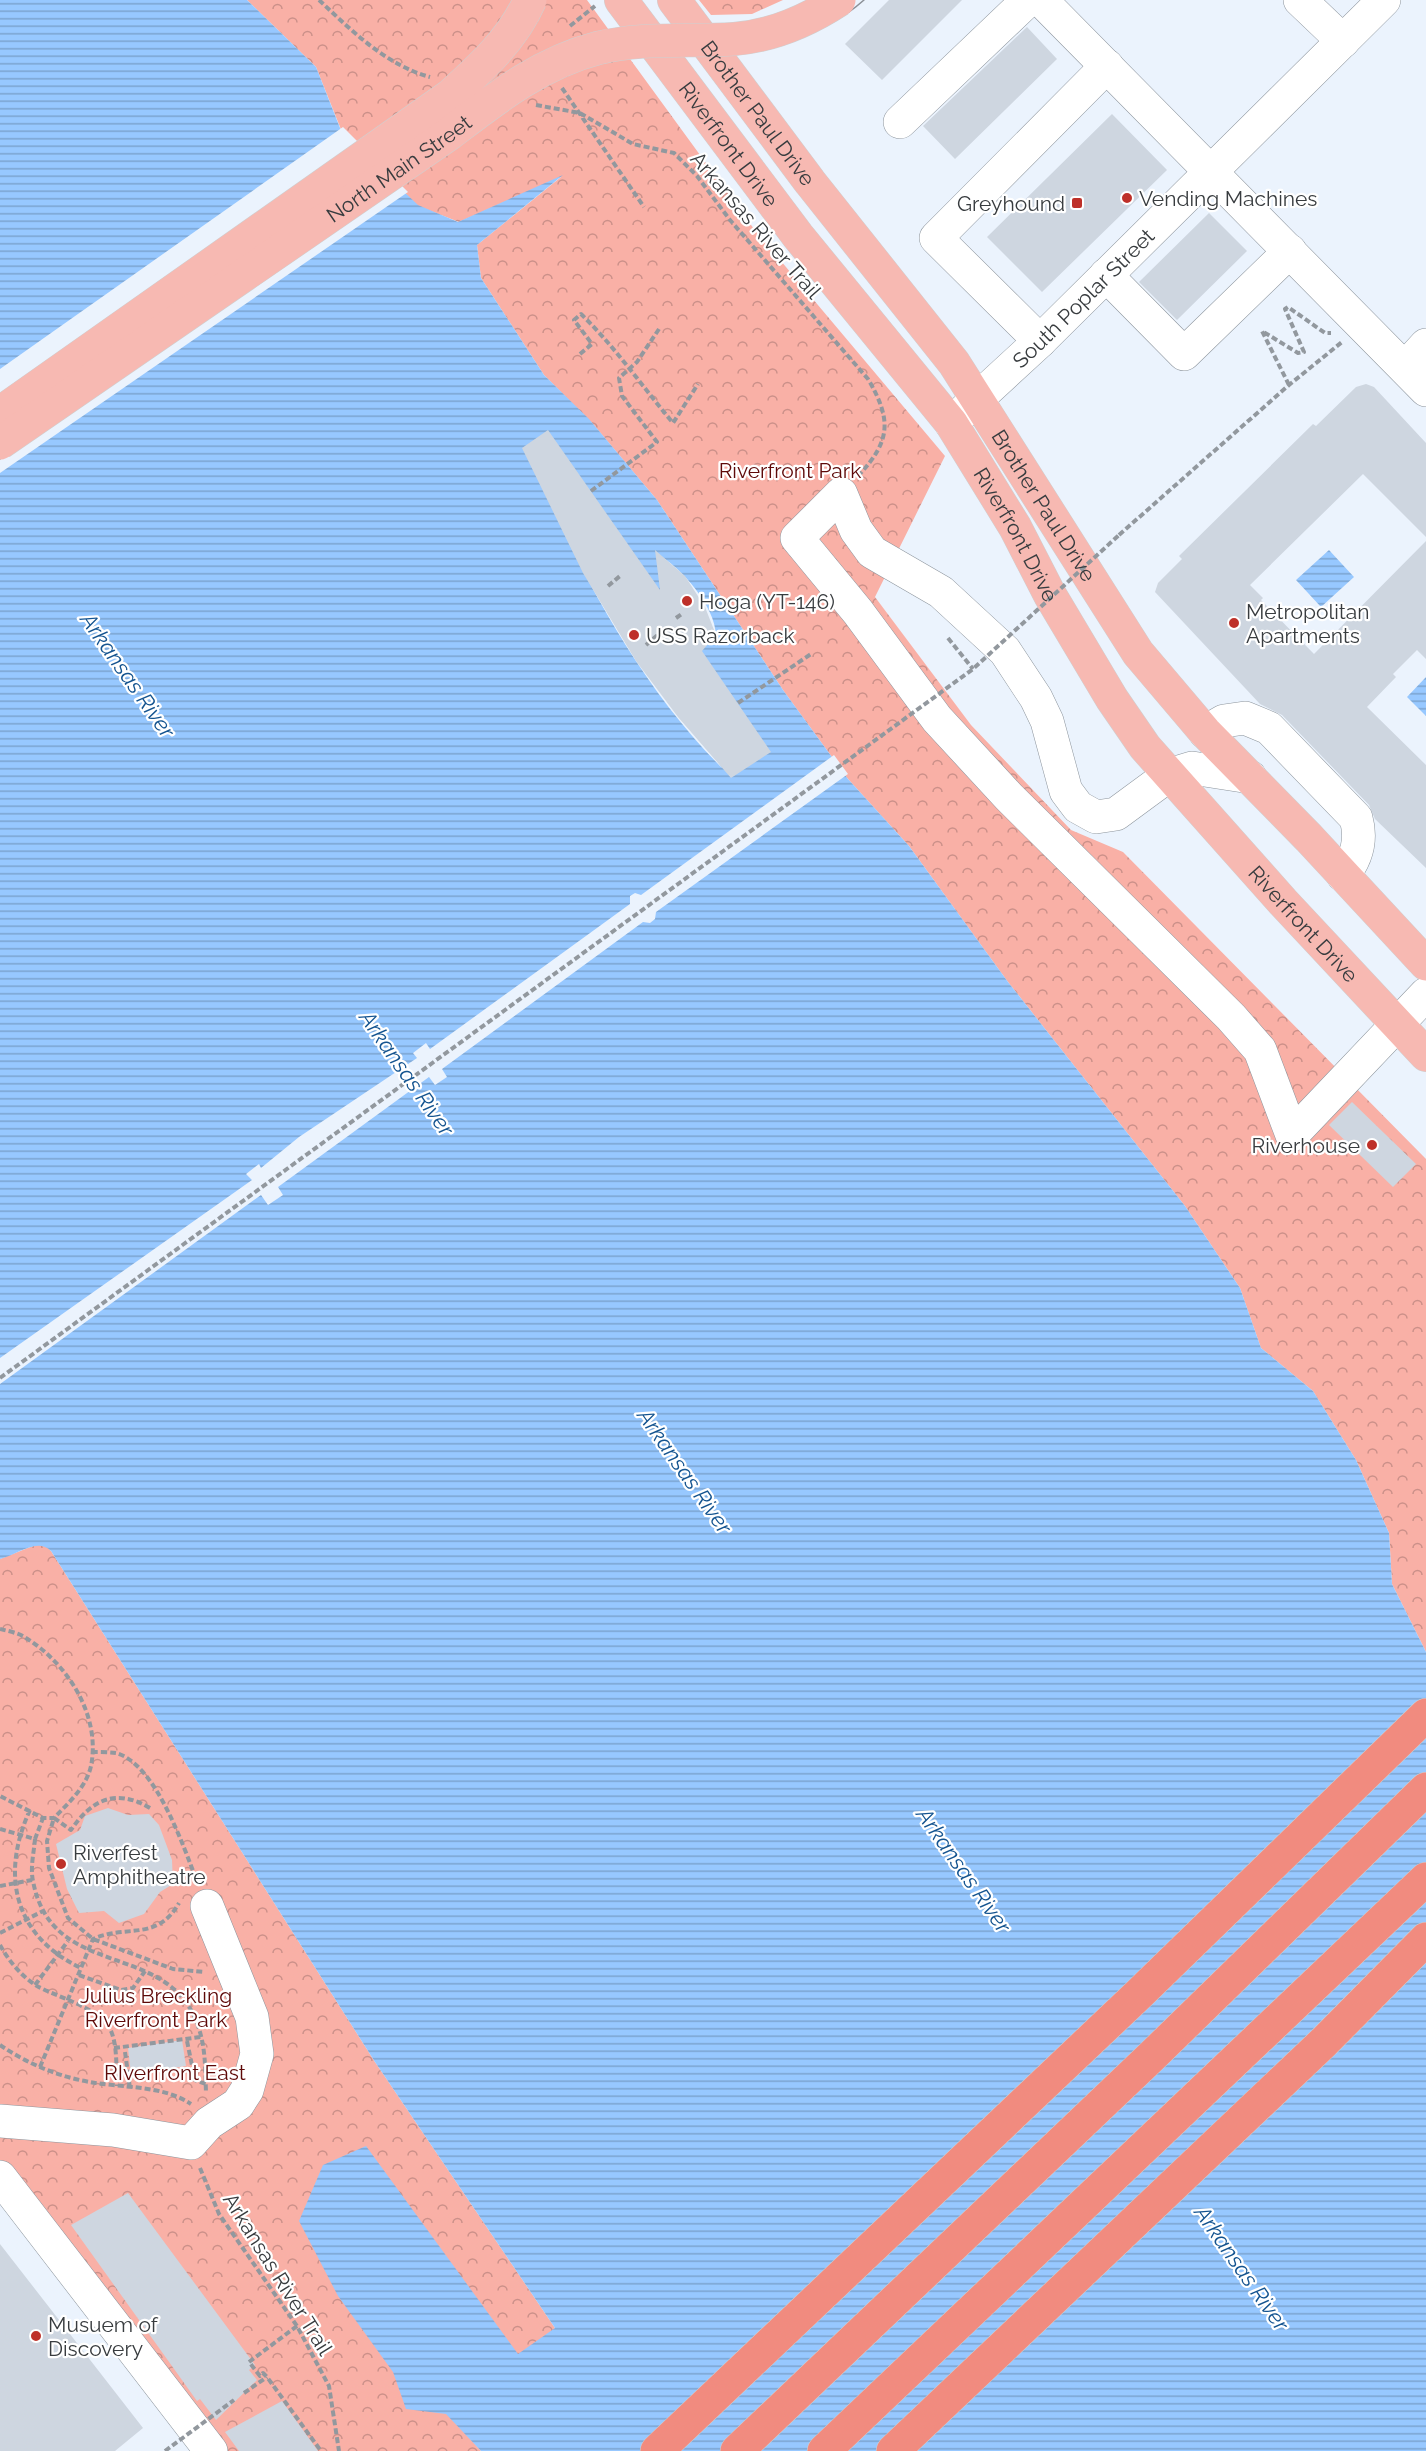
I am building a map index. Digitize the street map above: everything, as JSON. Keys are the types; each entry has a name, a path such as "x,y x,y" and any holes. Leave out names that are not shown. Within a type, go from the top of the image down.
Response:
{"highway":[{"path":"657,2451 1155,1978 1426,1714"},
{"path":"737,2451 1144,2064 1426,1789"},
{"path":"824,2451 1426,1879"},
{"path":"893,2451 1324,2042 1426,1939"}],"main road":[{"name":"North Main Street","path":"0,413 450,96 488,62 509,35 530,0"},
{"name":"Riverfront Drive","path":"621,0 798,236 951,423 1015,527 1050,595 1112,699 1169,775 1426,1055"},
{"name":"North Main Street","path":"0,443 449,134 510,87 539,70 570,57 622,43 756,36 800,23 839,0"},
{"name":"Brother Paul Drive","path":"682,10 810,182 954,363 1119,626 1151,669 1205,732 1426,964"}],"street":[{"path":"900,122 1028,0"},
{"path":"1041,0 1290,251 1419,367"},
{"path":"1300,0 1343,41"},
{"name":"South Poplar Street","path":"951,423 1040,341 1384,0"},
{"path":"1040,341 936,238 1107,66"},
{"path":"1107,275 1184,354 1290,251"},
{"path":"1250,777 1192,768 1169,775 1116,814 1096,817 1078,807 1066,791 1047,722 1036,698 1005,651 941,592 873,552 856,530 841,494 797,538 858,612 945,728 1009,797 1232,1017 1260,1050 1292,1135 1426,994"},
{"path":"1205,732 1224,721 1245,718 1269,728 1356,818 1359,831 1355,860 1343,875"},
{"path":"0,2121 113,2130 191,2143 209,2123 238,2104 247,2090 257,2054 252,2017 231,1968 193,1904"},
{"path":"0,2177 211,2451"}],"path":[{"path":"319,0 377,50 406,70 439,79"},
{"name":"Arkansas River Trail","path":"527,103 580,113 633,144 674,153 697,176 730,220 868,379 885,412 885,430 874,459 841,494"},
{"path":"580,113 644,207"},
{"path":"1289,385 1262,331 1298,353 1304,352 1285,309 1288,307 1325,333 1335,333"},
{"path":"580,354 592,344 574,320 581,314 611,344 627,369 673,423 698,384"},
{"path":"591,491 657,442 622,396 619,378 637,362 660,329"},
{"path":"0,1378 973,669 1119,535 1289,385 1343,341"},
{"path":"608,586 620,576"},
{"path":"676,618 683,613"},
{"path":"646,645 660,633"},
{"path":"738,703 811,654"},
{"path":"0,1629 24,1637 45,1652 72,1685 87,1708 93,1742 91,1768 83,1785 54,1818 47,1841 49,1868 68,1918 93,1940 173,1969 203,1972 231,1968"},
{"path":"40,2067 93,1940 111,1933 142,1932 159,1925 193,1904 168,1810 153,1785 140,1770 117,1754 92,1752"},
{"path":"0,1796 43,1818 54,1818 71,1830 85,1812 101,1801 125,1797 150,1808"},
{"path":"30,1810 19,1834 14,1857 15,1884 27,1919 45,1946 56,1955 81,1968"},
{"path":"43,1818 35,1839 32,1880 43,1911 68,1941 145,1971 177,1992 193,2014 207,2062 202,2103"},
{"path":"0,1829 35,1839"},
{"path":"0,1886 32,1880"},
{"path":"0,1933 43,1911"},
{"path":"35,1985 68,1941"},
{"path":"0,1946 8,1959 35,1985 101,2017 110,2028 117,2086"},
{"path":"79,1975 122,1990 132,1988 145,1971"},
{"path":"114,2048 201,2037"},
{"path":"187,2042 192,2074 195,2080 206,2084"},
{"path":"0,2045 40,2067 89,2082 183,2098 192,2104 198,2113 200,2126 191,2143"},
{"path":"125,2052 130,2088"},
{"name":"Arkansas River Trail","path":"191,2143 219,2214 297,2326 329,2385 339,2451"},
{"path":"297,2326 249,2362 260,2376 263,2373 267,2377 321,2451"},
{"path":"244,2392 267,2377"},
{"path":"165,2451 234,2400"}],"green space":[{"name":"Riverfront Park","path":"247,0 587,0 754,229 945,456 875,597 971,725 1071,830 1123,852 1426,1159 1426,1652 1392,1584 1389,1533 1356,1460 1313,1391 1261,1348 1240,1288 1185,1206 1008,982 909,846 848,779 783,690 657,500 593,424 544,375 481,278 477,245 561,177 459,222 418,206 342,132 316,67"},
{"path":"699,0 783,0 752,14 711,15"},
{"name":"Julius Breckling Riverfront Park","path":"38,1544 45,1545 51,1551 375,2062 555,2328 466,2434 481,2451 226,2451 0,2160 0,1559"}],"water":[{"name":"Arkansas River","path":"0,0 247,0 316,67 342,133 418,205 458,222 563,175 477,245 481,278 544,375 589,419 657,500 783,690 848,779 909,846 1008,982 1185,1206 1240,1288 1261,1348 1313,1391 1356,1460 1389,1533 1392,1584 1426,1652 1426,2451 481,2451 446,2414 406,2409 393,2372 338,2296 299,2221 323,2165 366,2146 518,2354 555,2328 375,2062 51,1551 45,1547 33,1546 0,1559","holes":["555,514 722,768 696,740 649,680 589,582","657,554 676,568 695,588 710,612 716,635"]},
{"path":"1329,550 1354,577 1321,607 1296,580"},
{"path":"1426,677 1426,716 1407,697"}],"pier":[{"path":"343,127 408,192 0,473 0,369"},
{"path":"834,755 848,774 656,912 655,919 650,923 643,922 442,1069 447,1077 435,1085 429,1077 278,1187 283,1195 268,1205 261,1195 0,1384 0,1358 252,1180 246,1174 259,1164 261,1168 299,1137 417,1058 413,1053 426,1043 430,1049 630,904 630,896 635,893 641,895"}],"building":[{"path":"889,0 962,0 882,80 845,44"},
{"path":"1027,27 1057,59 955,159 923,126"},
{"name":"Greyhound","path":"1112,114 1167,170 1042,292 987,237"},
{"path":"1209,213 1247,251 1177,320 1139,282"},
{"name":"Metropolitan Apartments","path":"1366,384 1374,387 1426,443 1426,537 1363,474 1250,585 1263,598 1261,600 1314,654 1426,541 1426,659 1417,650 1393,674 1396,677 1367,707 1426,765 1426,868 1375,819 1369,805 1282,715 1260,704 1155,592 1158,583 1182,559 1179,556 1313,424 1316,426 1356,387"},
{"path":"548,430 660,590 655,550 685,576 705,607 716,635 702,651 771,752 731,778 678,717 636,661 583,573 522,448"},
{"name":"Riverhouse","path":"1352,1102 1416,1164 1393,1187 1329,1125"},
{"path":"108,1808 128,1815 149,1814 159,1825 172,1860 173,1884 160,1892 144,1914 119,1923 104,1911 79,1913 67,1889 56,1844 80,1830 85,1816"},
{"path":"182,2040 186,2066 131,2074 128,2048"},
{"path":"128,2193 255,2365 249,2370 257,2380 216,2420 200,2399 197,2401 71,2225"},
{"name":"Musuem of Discovery","path":"0,2244 143,2428 115,2451 0,2451"},
{"path":"282,2401 318,2451 239,2451 225,2432"}],"tram line":[{"path":"0,459 536,86 589,63 617,56 653,51 730,51 792,40 830,24 864,0"}],"place":[{"name":"Vending Machines","path":"1127,198"},
{"name":"Greyhound","path":"1077,203"},
{"name":"Hoga (YT-146)","path":"687,601"},
{"name":"Metropolitan Apartments","path":"1234,623"},
{"name":"USS Razorback","path":"634,635"},
{"name":"Riverhouse","path":"1372,1145"},
{"name":"Riverfest Amphitheatre","path":"61,1864"},
{"name":"Musuem of Discovery","path":"36,2336"}],"park label":[{"name":"RIverfront East","path":"175,2072"}]}
